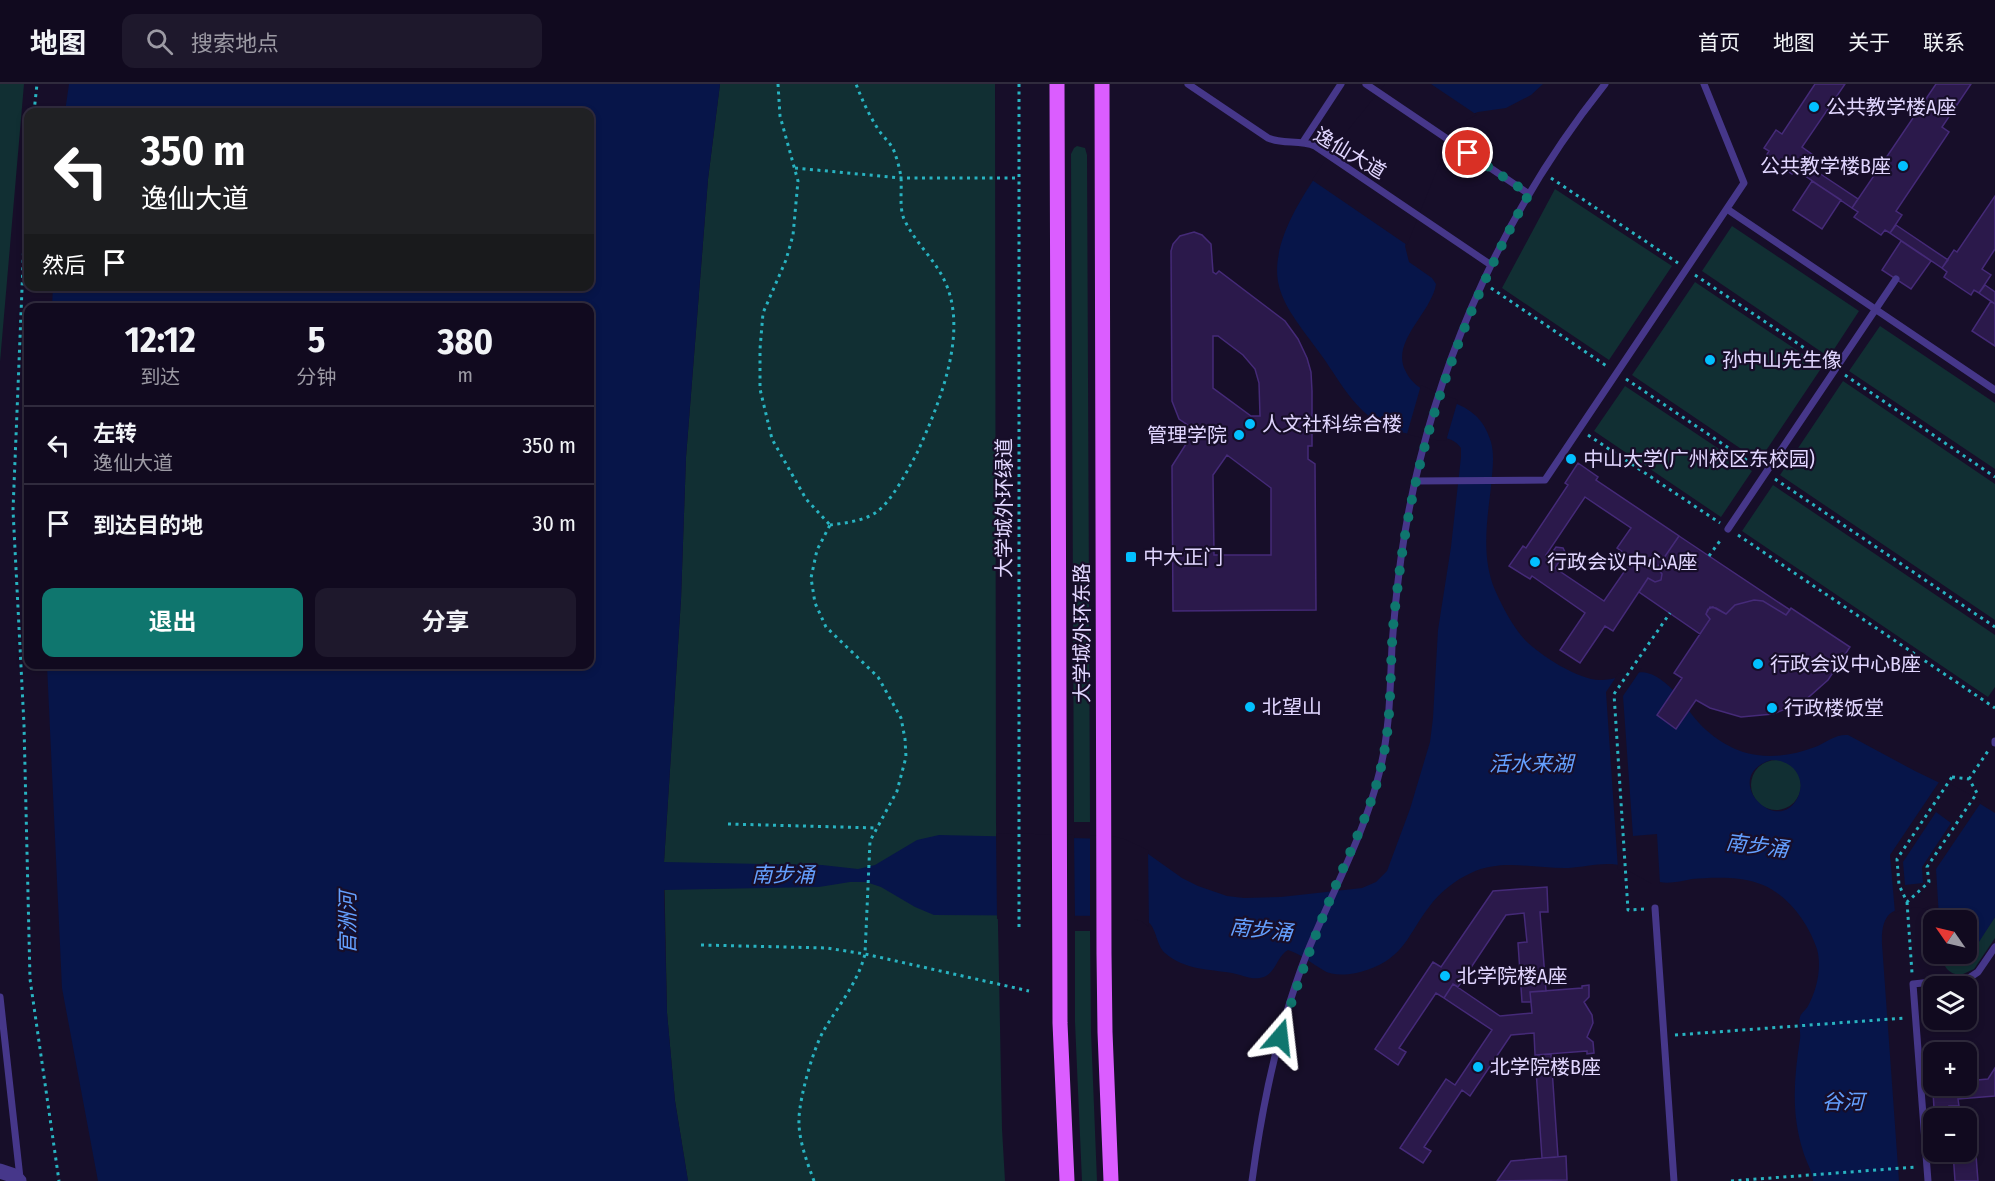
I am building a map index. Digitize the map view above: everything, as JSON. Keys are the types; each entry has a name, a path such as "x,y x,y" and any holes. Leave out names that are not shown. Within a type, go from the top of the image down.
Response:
{"main road":[{"name":"大学城外环东路","path":"1058,84 1059,822 1062,1065 1067,1181"},
{"name":"大学城外环东路","path":"1102,84 1104,931 1105,1043 1111,1181"}],"street":[{"path":"0,1171 12,1175 19,1181"}],"lane":[{"name":"逸仙大道","path":"1188,84 1268,138 1280,142 1303,142 1315,146 1491,266"},
{"path":"1303,142 1341,84"},
{"path":"1366,84 1529,194"},
{"path":"1252,1181 1259,1131 1273,1064 1306,958 1372,801 1384,753 1395,609 1406,528 1426,439 1441,390 1458,343 1491,266 1529,194 1587,106 1605,84"},
{"path":"1416,481 1545,480 1744,183 1704,84"},
{"path":"1727,209 1995,390"},
{"path":"1728,529 1896,279"},
{"path":"1655,908 1674,1181"},
{"path":"1928,1181 1913,984 1969,978 1978,972 1995,947"},
{"path":"0,997 19,1181"}],"path":[{"path":"34,108 37,84"},
{"path":"778,84 780,116 798,181 793,235 786,260 764,313 760,349 760,389 772,439 806,499 830,525"},
{"path":"830,525 859,520 877,512 890,497 911,464 936,410 951,352 954,325 952,304 946,284 935,265 914,238 903,215 901,178 893,149 863,103 856,84"},
{"name":"大学城外环绿道","path":"1019,84 1019,932"},
{"path":"795,168 901,178 1018,178"},
{"path":"1543,172 1995,477"},
{"path":"24,240 12,510 24,725 30,979 59,1181"},
{"path":"1484,283 1995,627"},
{"path":"1580,429 1995,708"},
{"path":"814,1181 802,1141 799,1118 812,1057 822,1033 861,970 865,954 870,840 897,791 906,757 901,718 878,677 826,627 815,603 811,578 817,550 830,525"},
{"path":"1709,556 1728,529"},
{"path":"1655,908 1628,910 1614,694 1670,613"},
{"path":"1969,779 1983,759"},
{"path":"1913,984 1907,902 1899,885 1897,859 1952,777 1969,779"},
{"path":"1907,902 1929,882 1927,867 1977,793 1969,779"},
{"path":"728,824 877,828"},
{"path":"701,945 827,948 865,954 1029,991"},
{"path":"1664,1035 1915,1017"},
{"path":"1731,1181 1927,1166"}],"green space":[{"path":"0,84 24,84 0,362"},
{"path":"720,84 995,84 996,823 1005,1181 688,1181 675,1101 667,1013 664,862 681,599 686,457 708,179"},
{"path":"1077,146 1085,148 1087,155 1090,822 1074,822 1071,154"},
{"path":"1555,189 1672,266 1609,360 1502,288"},
{"path":"1732,226 1859,311 1829,357 1702,271"},
{"path":"1695,282 1822,367 1759,461 1632,375"},
{"path":"1880,326 1995,403 1995,469 1849,371"},
{"path":"1843,381 1995,484 1995,620 1780,475"},
{"path":"1625,386 1752,471 1721,517 1594,431"},
{"path":"1773,485 1995,635 1995,687 1988,697 1742,531"},
{"path":"1771,760 1781,760 1794,767 1801,780 1801,790 1794,803 1781,810 1771,810 1762,806 1755,799 1751,790 1751,780 1755,771 1762,764"},
{"path":"1995,917 1995,938 1974,969 1961,975 1950,971 1945,966 1944,964 1977,964 1977,943"},
{"path":"1075,931 1090,931 1091,1032 1097,1181 1082,1181 1075,1022"}],"water":[{"path":"69,84 720,84 708,179 686,457 681,599 664,862 822,865 858,869 875,865 917,840 939,835 1112,839 1144,851 1182,878 1198,886 1227,896 1281,897 1362,888 1376,882 1387,871 1410,809 1430,742 1438,630 1451,547 1461,448 1457,443 1446,438 1421,436 1388,428 1361,409 1286,304 1279,286 1278,261 1284,235 1314,179 1388,84 1543,84 1531,95 1506,108 1467,116 1444,145 1405,246 1409,262 1432,278 1436,284 1428,305 1403,348 1402,359 1405,370 1413,382 1424,390 1462,406 1484,425 1493,453 1486,539 1488,565 1498,596 1512,623 1525,640 1540,653 1560,666 1591,679 1608,680 1637,673 1652,674 1670,687 1706,730 1721,742 1739,750 1764,756 1786,755 1839,736 1848,735 1969,797 1995,813 1995,917 1977,945 1977,910 1934,910 1908,907 1894,911 1883,926 1882,944 1899,1181 1813,1181 1799,1137 1795,1095 1800,1036 1799,1020 1816,986 1819,971 1818,956 1803,920 1789,903 1763,885 1746,880 1709,878 1664,883 1651,880 1623,866 1610,864 1569,868 1507,865 1483,869 1459,879 1442,892 1404,944 1380,965 1357,973 1333,974 1288,950 1268,974 1255,978 1188,966 1172,959 1162,950 1150,924 1134,916 934,915 915,907 881,887 866,882 819,887 664,890 667,1013 675,1101 688,1181 98,1181 62,988 47,669 594,669 594,303 52,303 53,291 594,291 594,108 66,108","holes":["1771,760 1778,760 1791,766 1799,776 1800,790 1798,797 1789,808 1778,811 1767,808 1757,801 1751,790 1750,779 1756,768"]}],"pier":[{"path":"1385,84 1431,84 1477,115 1461,125 1446,147 1407,245 1312,180 1332,150"},
{"path":"1421,385 1458,400 1446,441 1407,434"},
{"path":"1642,668 1623,696 1633,836 1657,834 1660,884 1652,884 1629,871 1618,869 1606,692 1618,674"},
{"path":"1941,779 1982,801 1936,869 1939,910 1917,907 1895,913 1890,855","holes":["1936,812 1951,823 1922,867 1923,883 1905,885 1903,862"]},
{"path":"996,833 1074,835 1075,919 997,919"},
{"path":"1090,835 1124,839 1148,850 1149,927 1134,919 1090,919"}],"building":[{"name":"公共教学楼A座","path":"1815,84 1845,84 1802,147 1813,155 1801,173 1796,170 1792,174 1766,156 1769,151 1764,148 1776,130 1782,134"},
{"name":"公共教学楼B座","path":"1936,84 1971,84 1942,127 1949,132 1896,211 1902,215 1890,233 1885,230 1881,235 1854,217 1858,212 1852,208"},
{"path":"1807,165 1858,199 1852,208 1801,173"},
{"path":"1812,181 1841,200 1822,229 1793,210"},
{"path":"1995,196 1995,249 1982,269 1991,275 1979,293 1974,290 1971,295 1944,277 1947,272 1942,268 1954,250 1957,252"},
{"path":"1896,225 1948,260 1942,268 1890,233"},
{"name":"人文社科综合楼","path":"1194,232 1202,235 1211,244 1213,272 1216,274 1219,271 1285,321 1298,339 1307,358 1311,372 1312,391 1312,446 1308,446 1308,459 1315,464 1316,610 1173,611 1172,466 1195,430 1179,419 1172,401 1171,251 1173,244 1180,236","holes":["1213,336 1218,336 1243,355 1255,369 1259,383 1260,416 1251,416 1213,388","1227,455 1271,488 1271,555 1214,555 1213,475"]},
{"path":"1901,241 1931,261 1911,289 1882,270"},
{"path":"1985,285 1995,292 1995,304 1979,293"},
{"path":"1991,301 1995,304 1995,346 1972,331"},
{"name":"行政会议中心A座","path":"1578,463 1598,477 1596,480 1679,536 1657,568 1662,574 1661,580 1655,582 1648,578 1613,631 1605,626 1580,663 1560,650 1585,613 1532,576 1530,579 1509,566 1523,546 1526,548 1568,485 1565,483","holes":["1585,497 1631,528 1617,548 1633,559 1604,601 1555,568 1565,552 1563,548 1556,547 1549,557 1546,555"]},
{"path":"1679,536 1790,610 1786,615 1763,601 1754,600 1735,605 1726,614 1710,607 1706,614 1710,619 1700,634 1639,592 1648,578 1655,582 1661,580 1662,574 1657,568"},
{"name":"行政会议中心B座","path":"1754,600 1763,601 1786,615 1791,608 1850,647 1828,680 1803,702 1773,714 1741,717 1710,708 1696,700 1676,729 1657,715 1682,678 1674,673 1710,619 1706,614 1708,609 1713,607 1726,614 1735,605"},
{"name":"北学院楼A座","path":"1547,887 1548,912 1540,912 1546,991 1530,992 1531,1002 1522,1002 1518,943 1527,942 1524,913 1506,915 1458,987 1453,984 1444,998 1436,993 1399,1048 1406,1052 1398,1065 1375,1049 1433,962 1441,967 1493,891"},
{"name":"北学院楼B座","path":"1453,984 1500,1016 1532,1013 1530,992 1582,988 1582,986 1589,985 1589,997 1584,1002 1592,1015 1593,1023 1587,1037 1593,1042 1594,1053 1587,1054 1587,1051 1535,1055 1534,1033 1511,1035 1470,1096 1462,1090 1424,1147 1431,1151 1423,1163 1400,1148 1446,1079 1455,1085 1492,1030 1444,998"},
{"path":"1551,1054 1558,1157 1542,1158 1535,1055"},
{"path":"1995,1068 1995,1096 1958,1099 1959,1106 1934,1108 1933,1096 1977,1096 1977,1080 1988,1079"},
{"path":"1566,1156 1567,1180 1497,1181 1511,1161"},
{"path":"1954,1162 1977,1162 1978,1181 1955,1181"}],"place":[{"name":"公共教学楼A座","path":"1814,107"},
{"name":"公共教学楼B座","path":"1903,166"},
{"name":"孙中山先生像","path":"1710,360"},
{"name":"人文社科综合楼","path":"1250,424"},
{"name":"管理学院","path":"1239,435"},
{"name":"中山大学(广州校区东校园)","path":"1571,459"},
{"name":"中大正门","path":"1131,557"},
{"name":"行政会议中心A座","path":"1535,562"},
{"name":"行政会议中心B座","path":"1758,664"},
{"name":"北望山","path":"1250,707"},
{"name":"行政楼饭堂","path":"1772,708"},
{"name":"北学院楼A座","path":"1445,976"},
{"name":"北学院楼B座","path":"1478,1067"}],"route":[{"path":"1280,1037 1306,958 1362,827 1379,775 1388,728 1395,609 1406,528 1432,418 1470,313 1491,266 1529,194 1468,153"}],"water label":[{"name":"活水来湖","path":"1531,764"},
{"name":"南步涌","path":"1757,846"},
{"name":"南步涌","path":"783,875"},
{"name":"官洲河","path":"348,923"},
{"name":"南步涌","path":"1261,930"},
{"name":"谷河","path":"1843,1102"}]}
